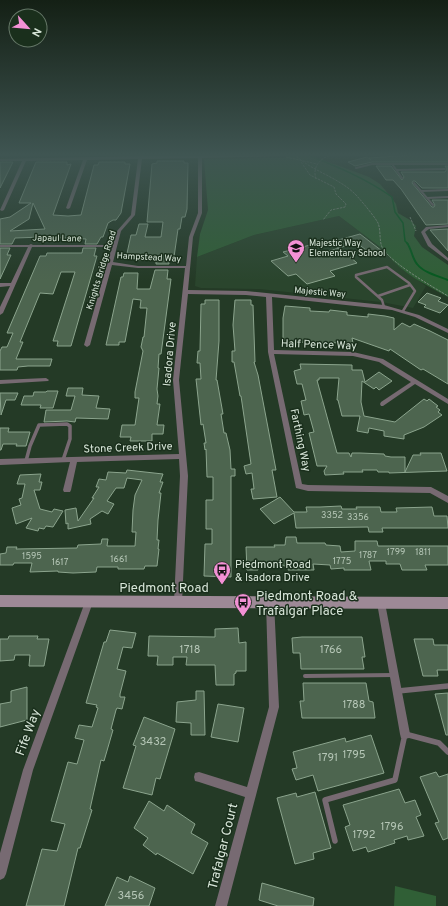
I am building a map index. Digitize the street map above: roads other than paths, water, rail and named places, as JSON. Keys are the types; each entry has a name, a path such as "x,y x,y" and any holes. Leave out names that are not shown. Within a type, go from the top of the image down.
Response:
{"main road":[{"name":"Piedmont Road","path":"0,602 270,602 448,604"}],"street":[{"path":"2,210 8,196"},
{"path":"68,208 72,196"},
{"name":"Knights Bridge Road","path":"87,346 119,231 133,215 136,196"},
{"name":"Isadora Drive","path":"178,602 184,476 176,380 191,237 200,213 200,196"},
{"path":"448,226 428,228 423,232 430,245 448,260"},
{"path":"0,313 31,245"},
{"name":"Japaul Lane","path":"0,246 115,246"},
{"name":"Hampstead Way","path":"110,263 138,267 188,267"},
{"path":"0,284 13,284"},
{"name":"Majestic Way","path":"186,292 246,293 384,307 403,311 428,320 448,331"},
{"name":"Farthing Way","path":"269,296 272,352 299,486 308,488 431,490 448,500"},
{"name":"Half Pence Way","path":"272,352 353,354 381,360 448,402"},
{"path":"0,382 46,380"},
{"path":"383,404 416,381"},
{"name":"Stone Creek Drive","path":"0,462 183,456"},
{"name":"Stone Creek Drive","path":"67,490 74,459"},
{"name":"Fife Way","path":"0,874 28,770 89,602"},
{"name":"Trafalgar Court","path":"221,906 274,707 270,602"},
{"path":"381,603 405,734"},
{"path":"198,777 250,793"}],"lane":[{"path":"427,198 445,196"},
{"path":"427,198 433,205"},
{"path":"384,307 382,300 356,277 356,275 387,267 410,285 415,291 403,311"},
{"path":"378,296 410,285"},
{"path":"26,461 37,428 39,425 43,424 67,424 70,426 71,429 68,447 63,460"},
{"path":"305,676 394,675"},
{"path":"397,691 448,686"},
{"path":"335,841 325,800 395,780 405,734 439,743 448,752"}],"waterway":[{"path":"391,196 395,212 403,223 405,241 407,243"},
{"path":"407,243 415,262 423,270 448,280"}],"place":[{"name":"Majestic Way Elementary School","path":"296,263"},
{"name":"Piedmont Road & Isadora Drive","path":"222,585"},
{"name":"Piedmont Road & Trafalgar Place","path":"243,617"}]}
